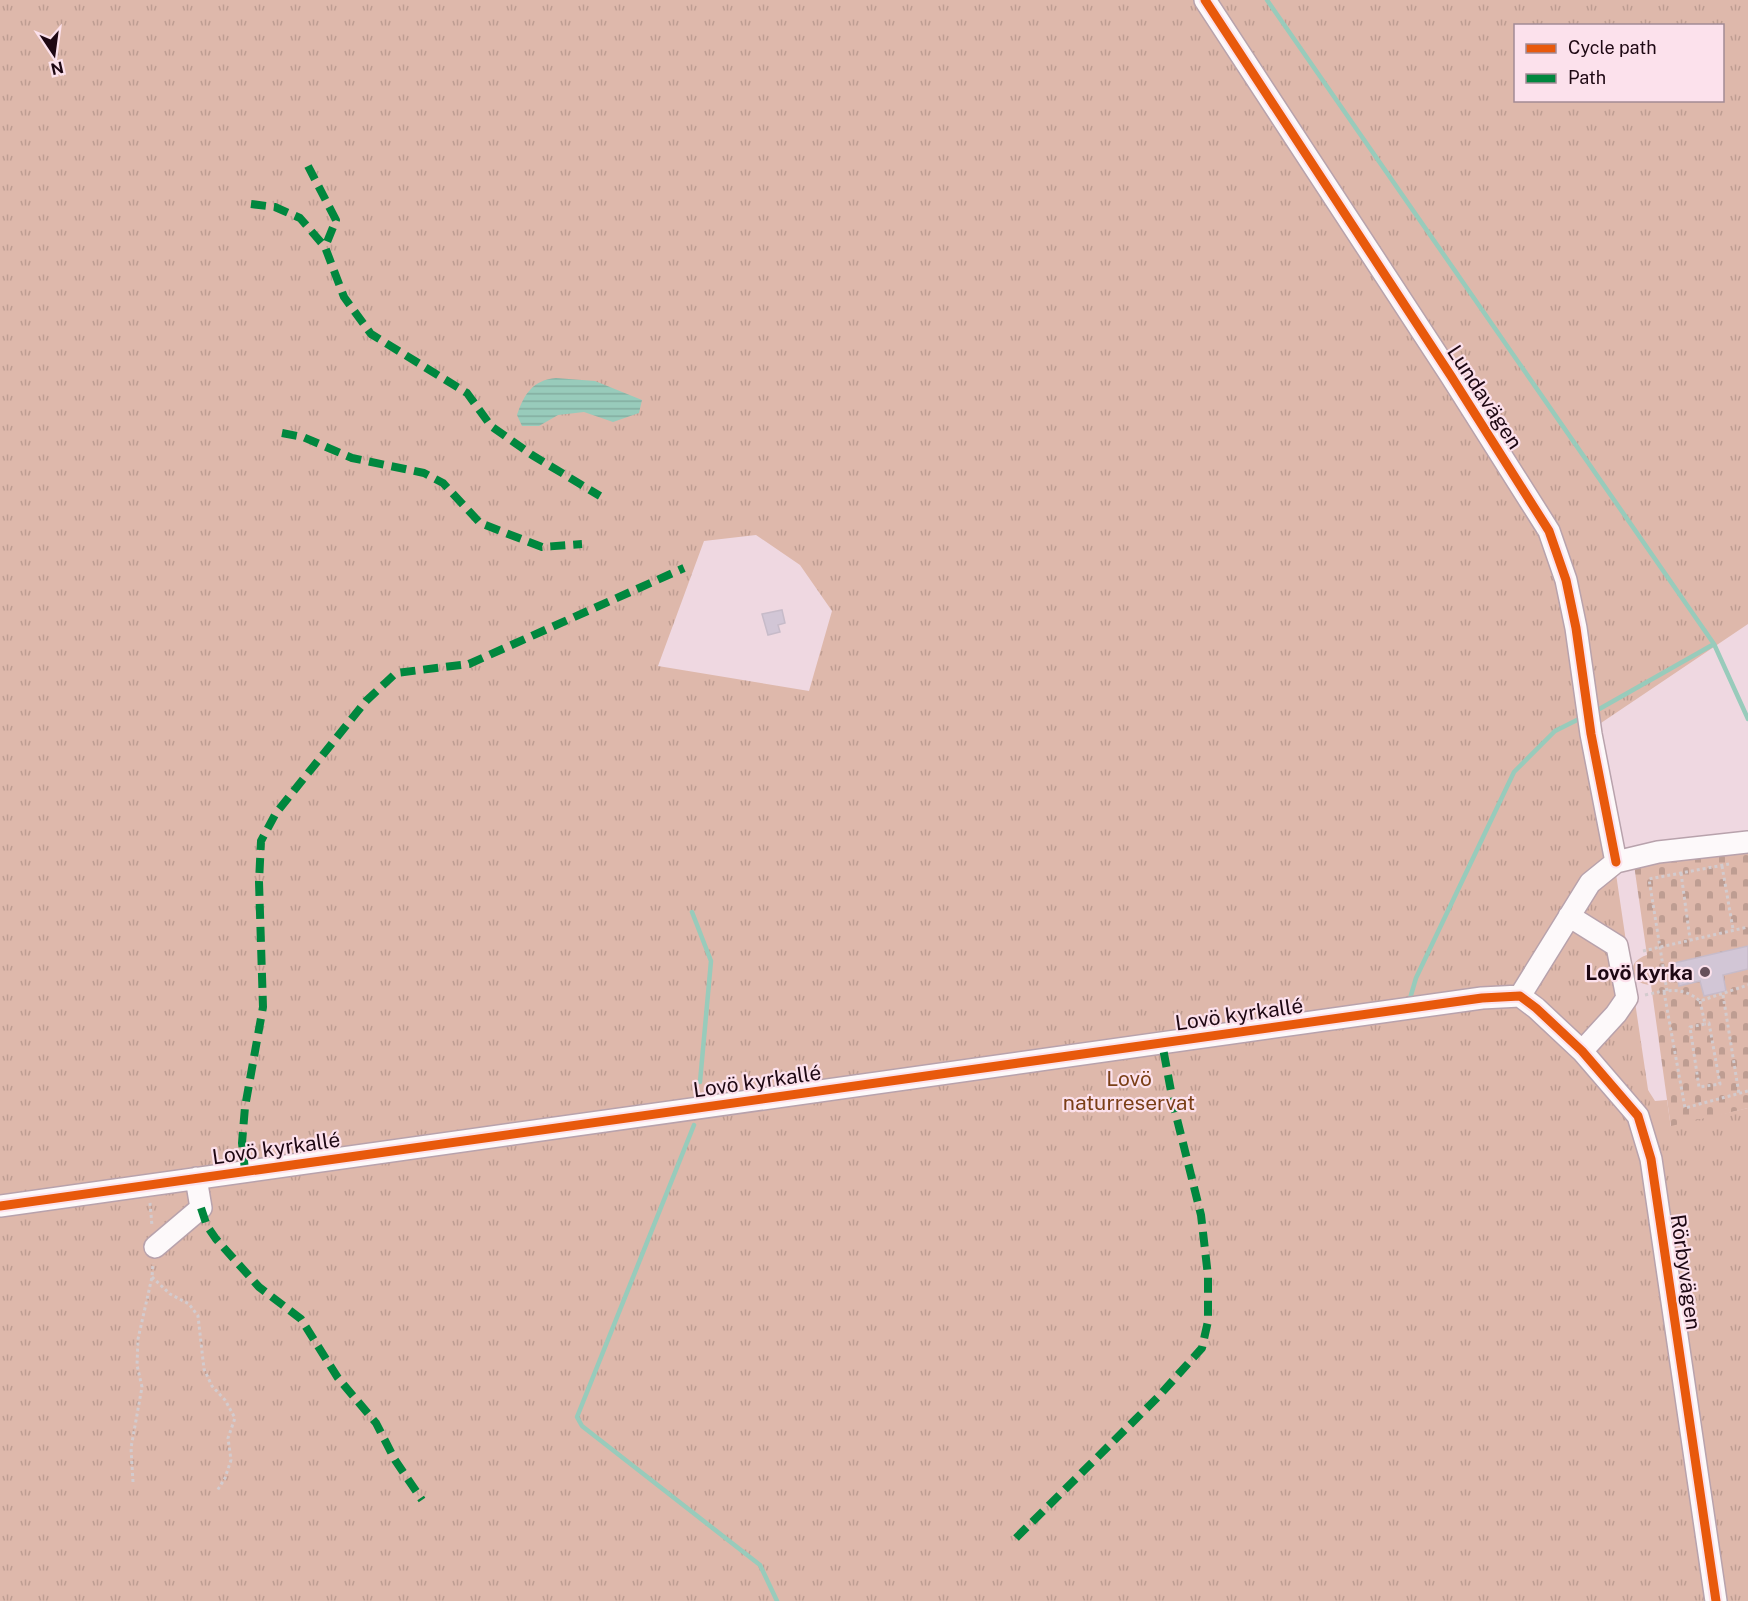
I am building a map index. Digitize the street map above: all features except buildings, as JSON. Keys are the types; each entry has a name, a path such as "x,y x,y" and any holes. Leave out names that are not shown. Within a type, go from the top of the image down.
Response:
{"street":[{"name":"Lundavägen","path":"1205,0 1451,376 1549,531 1568,590 1576,628 1591,734 1616,862"},
{"path":"1520,996 1590,884 1616,862 1658,852 1748,842"},
{"path":"1569,916 1617,946 1627,998 1616,1014 1582,1051"},
{"name":"Rörbyvägen","path":"1520,996 1582,1051 1638,1116 1651,1159 1716,1601"},
{"name":"Lovö kyrkallé","path":"0,1206 1482,998 1520,996"},
{"path":"155,1247 201,1208 196,1178"}],"path":[{"path":"1731,864 1649,879 1685,1108 1748,1092"},
{"path":"1722,866 1733,930"},
{"path":"1681,873 1690,940"},
{"path":"1643,951 1748,927"},
{"path":"1700,1001 1748,985"},
{"path":"1627,998 1679,990 1691,993 1700,1001 1705,1024"},
{"path":"1723,995 1739,1094"},
{"path":"1709,1023 1720,1084 1699,1088 1690,1027 1705,1024 1709,1023"},
{"path":"133,1482 131,1448 142,1387 137,1365 138,1339 152,1277 155,1247 148,1186"},
{"path":"152,1277 170,1294 189,1304 198,1316 204,1369 212,1386 225,1400 235,1418 228,1438 231,1460 225,1478 217,1491"}],"green space":[{"name":"Lovö naturreservat","path":"0,0 1748,0 1748,624 1598,725 1616,874 1654,1130 1748,1108 1748,1601 0,1601","holes":["756,535 800,565 832,611 809,691 658,666 704,541"]},
{"path":"1748,849 1748,1108 1671,1128 1651,985 1638,981 1632,972 1635,963 1647,955 1634,865"},
{"path":"1634,1068 1655,1101 1667,1100 1671,1128 1657,1141"}],"shaded area":[{"path":"548,379 595,381 642,400 639,413 613,422 584,412 558,415 539,426 522,426 517,415 530,389"}],"waterway":[{"path":"1267,0 1714,644 1748,719"},
{"path":"1594,712 1714,644"},
{"path":"1409,1002 1416,978 1514,772 1555,731 1583,717"},
{"path":"692,912 711,961 700,1082"},
{"path":"694,1125 577,1417 582,1426 760,1565 777,1601"}],"marked path":[{"path":"308,166 336,220 325,247"},
{"path":"251,204 275,207 300,218 325,247 344,297 371,334 467,393 491,426 532,455 600,496"},
{"path":"282,433 303,437 352,458 424,473 443,483 480,523 542,547 582,544"},
{"path":"245,1170 242,1143 245,1107 263,1007 259,882 261,841 276,813 366,701 396,673 469,664 684,568"},
{"path":"1016,1538 1158,1397 1202,1348 1208,1321 1208,1276 1201,1215 1174,1107 1162,1043"},
{"path":"201,1208 207,1226 216,1239 259,1287 301,1319 338,1378 376,1423 395,1460 422,1500"}],"cycle path":[{"path":"1205,0 1451,376 1549,531 1566,580 1576,628 1591,734 1616,862"},
{"path":"0,1206 1482,998 1520,996 1582,1051 1638,1116 1651,1159 1716,1601"}],"place":[{"name":"Lovö kyrka","path":"1705,972"}]}
